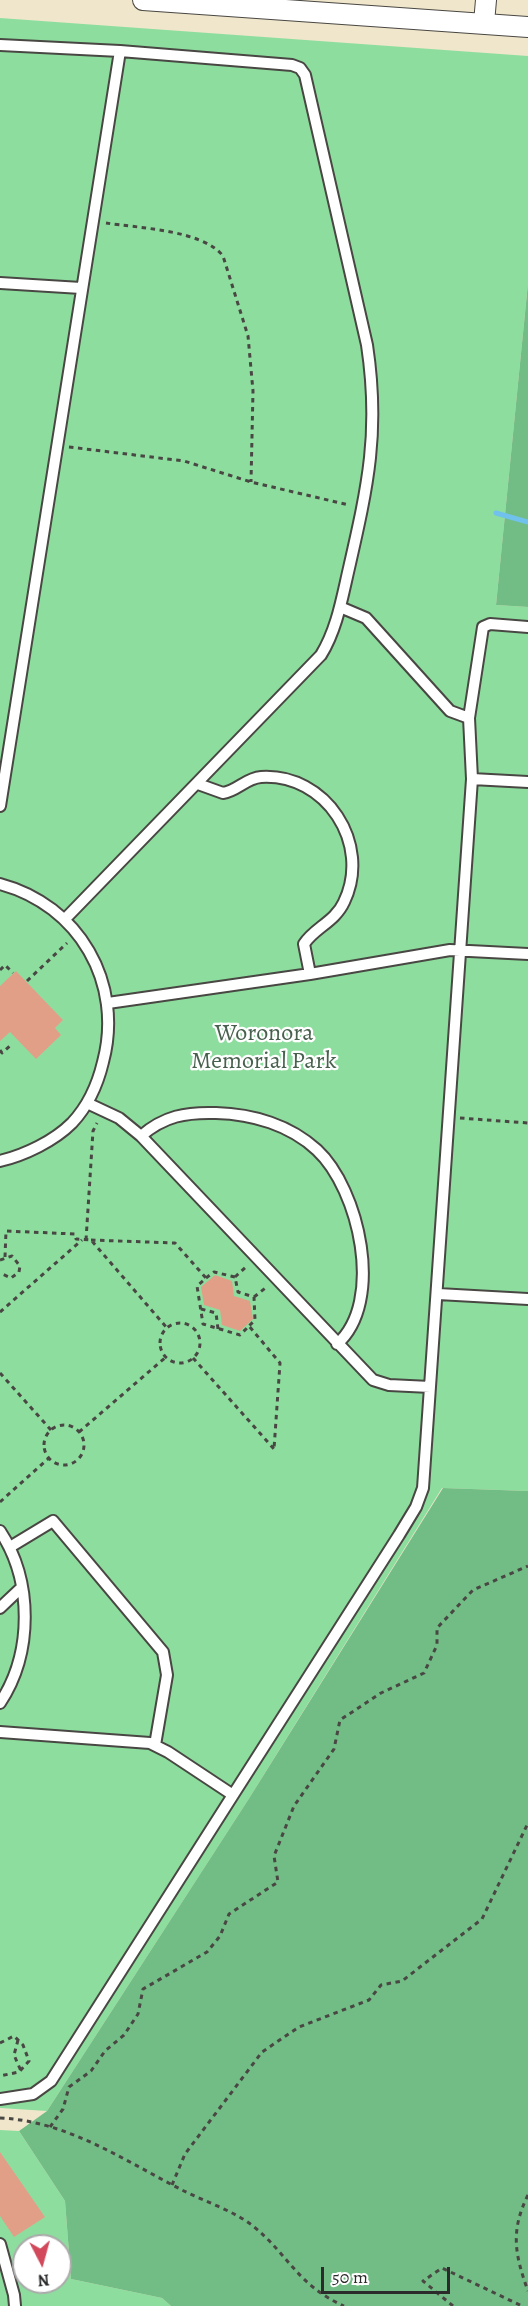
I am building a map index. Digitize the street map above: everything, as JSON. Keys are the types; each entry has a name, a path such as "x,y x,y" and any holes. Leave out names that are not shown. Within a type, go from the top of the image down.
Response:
{"street":[{"path":"143,0 528,27"},
{"path":"484,23 486,0"}],"lane":[{"path":"0,45 120,51 292,65 300,68 305,75 363,327 372,378 373,446 363,508 340,607 330,638 312,667 65,919"},
{"path":"0,806 120,51"},
{"path":"0,283 81,288"},
{"path":"340,607 366,618 450,711 469,718"},
{"path":"0,2099 33,2094 51,2081 416,1507 425,1477 438,1294 472,779 469,718 483,627 490,624 528,627"},
{"path":"198,784 223,794 257,778 283,781 308,789 320,796 343,823 352,854 351,884 335,916 304,944 305,959 310,974"},
{"path":"472,779 528,782"},
{"path":"0,884 33,896 65,919 77,934 95,961 108,1003 109,1034 100,1074 87,1103 71,1124 57,1135 20,1155 0,1161"},
{"path":"108,1003 460,950 528,954"},
{"path":"87,1103 119,1118 141,1136 338,1344 378,1383 430,1387"},
{"path":"141,1136 159,1122 177,1115 234,1114 268,1121 285,1128 323,1156 337,1176 352,1210 362,1256 358,1308 351,1328 338,1344"},
{"path":"438,1294 528,1299"},
{"path":"10,1547 53,1521 127,1611 158,1642 167,1669 160,1726 155,1745"},
{"path":"0,1531 10,1547 21,1588 22,1647 12,1682 0,1703"},
{"path":"0,1608 21,1588"},
{"path":"0,1732 134,1741 155,1745 233,1795"},
{"path":"0,2244 15,2295 15,2306"}],"path":[{"path":"92,220 198,238 216,248 223,256 248,336 253,391 251,482"},
{"path":"57,446 184,461 251,482 363,508"},
{"path":"27,981 77,934"},
{"path":"0,970 5,965 13,973"},
{"path":"0,1050 2,1053 11,1045"},
{"path":"103,1110 93,1131 86,1240 167,1328"},
{"path":"449,1118 528,1123"},
{"path":"0,1260 6,1254 6,1231 75,1234 76,1239 86,1240 176,1243 206,1278"},
{"path":"0,1312 86,1240"},
{"path":"0,1253 18,1260 20,1269 11,1278 0,1274"},
{"path":"214,1272 235,1277 238,1292 254,1297 255,1320 240,1335 203,1324 197,1286 214,1272"},
{"path":"200,1309 216,1313 218,1329"},
{"path":"183,1323 195,1330 200,1347 193,1358 181,1363 166,1357 160,1343 167,1328 183,1323"},
{"path":"195,1330 203,1324"},
{"path":"193,1358 273,1449 280,1363 249,1326"},
{"path":"79,1432 166,1357"},
{"path":"0,1373 51,1430"},
{"path":"65,1425 79,1432 84,1447 79,1459 67,1464 55,1462 49,1458 44,1446 51,1430 65,1425"},
{"path":"0,1502 49,1458"},
{"path":"50,2127 63,2109 69,2087 91,2071 105,2051 124,2035 138,2014 143,1989 207,1952 220,1936 229,1914 278,1882 274,1856 294,1806 334,1749 340,1720 381,1693 424,1673 437,1645 437,1628 473,1590 528,1566"},
{"path":"172,2185 184,2154 261,2052 299,2027 369,2000 381,1984 402,1981 482,1919 528,1823"},
{"path":"0,2043 12,2036 23,2046 29,2061 21,2071 0,2076"},
{"path":"18,2040 14,2057 21,2071"},
{"path":"0,2118 20,2118 60,2128 109,2150 172,2185 253,2225 306,2284 344,2306"},
{"path":"528,2195 522,2208 514,2246 528,2291"},
{"path":"453,2306 423,2281 442,2268 522,2306"}],"green space":[{"name":"Woronora Memorial Park","path":"0,18 528,56 528,283 496,605 528,607 528,1491 442,1488 248,1800 47,2111 0,2108"},
{"path":"528,283 528,607 496,605"},
{"path":"443,1488 528,1491 528,2306 171,2306 162,2298 72,2279 72,2234 68,2234 65,2201 19,2131 47,2111 248,1800"},
{"path":"0,2130 19,2131 65,2201 68,2234 12,2234 12,2294 72,2294 72,2279 162,2298 171,2306 0,2306"}],"building":[{"path":"16,971 63,1020 55,1028 61,1035 36,1059 10,1032 0,1041 0,986"},
{"path":"215,1275 232,1281 234,1296 250,1301 253,1319 240,1331 222,1325 220,1310 204,1305 201,1287"},
{"path":"0,2152 45,2217 19,2234 12,2234 0,2216"}],"waterway":[{"path":"496,513 528,522"}]}
